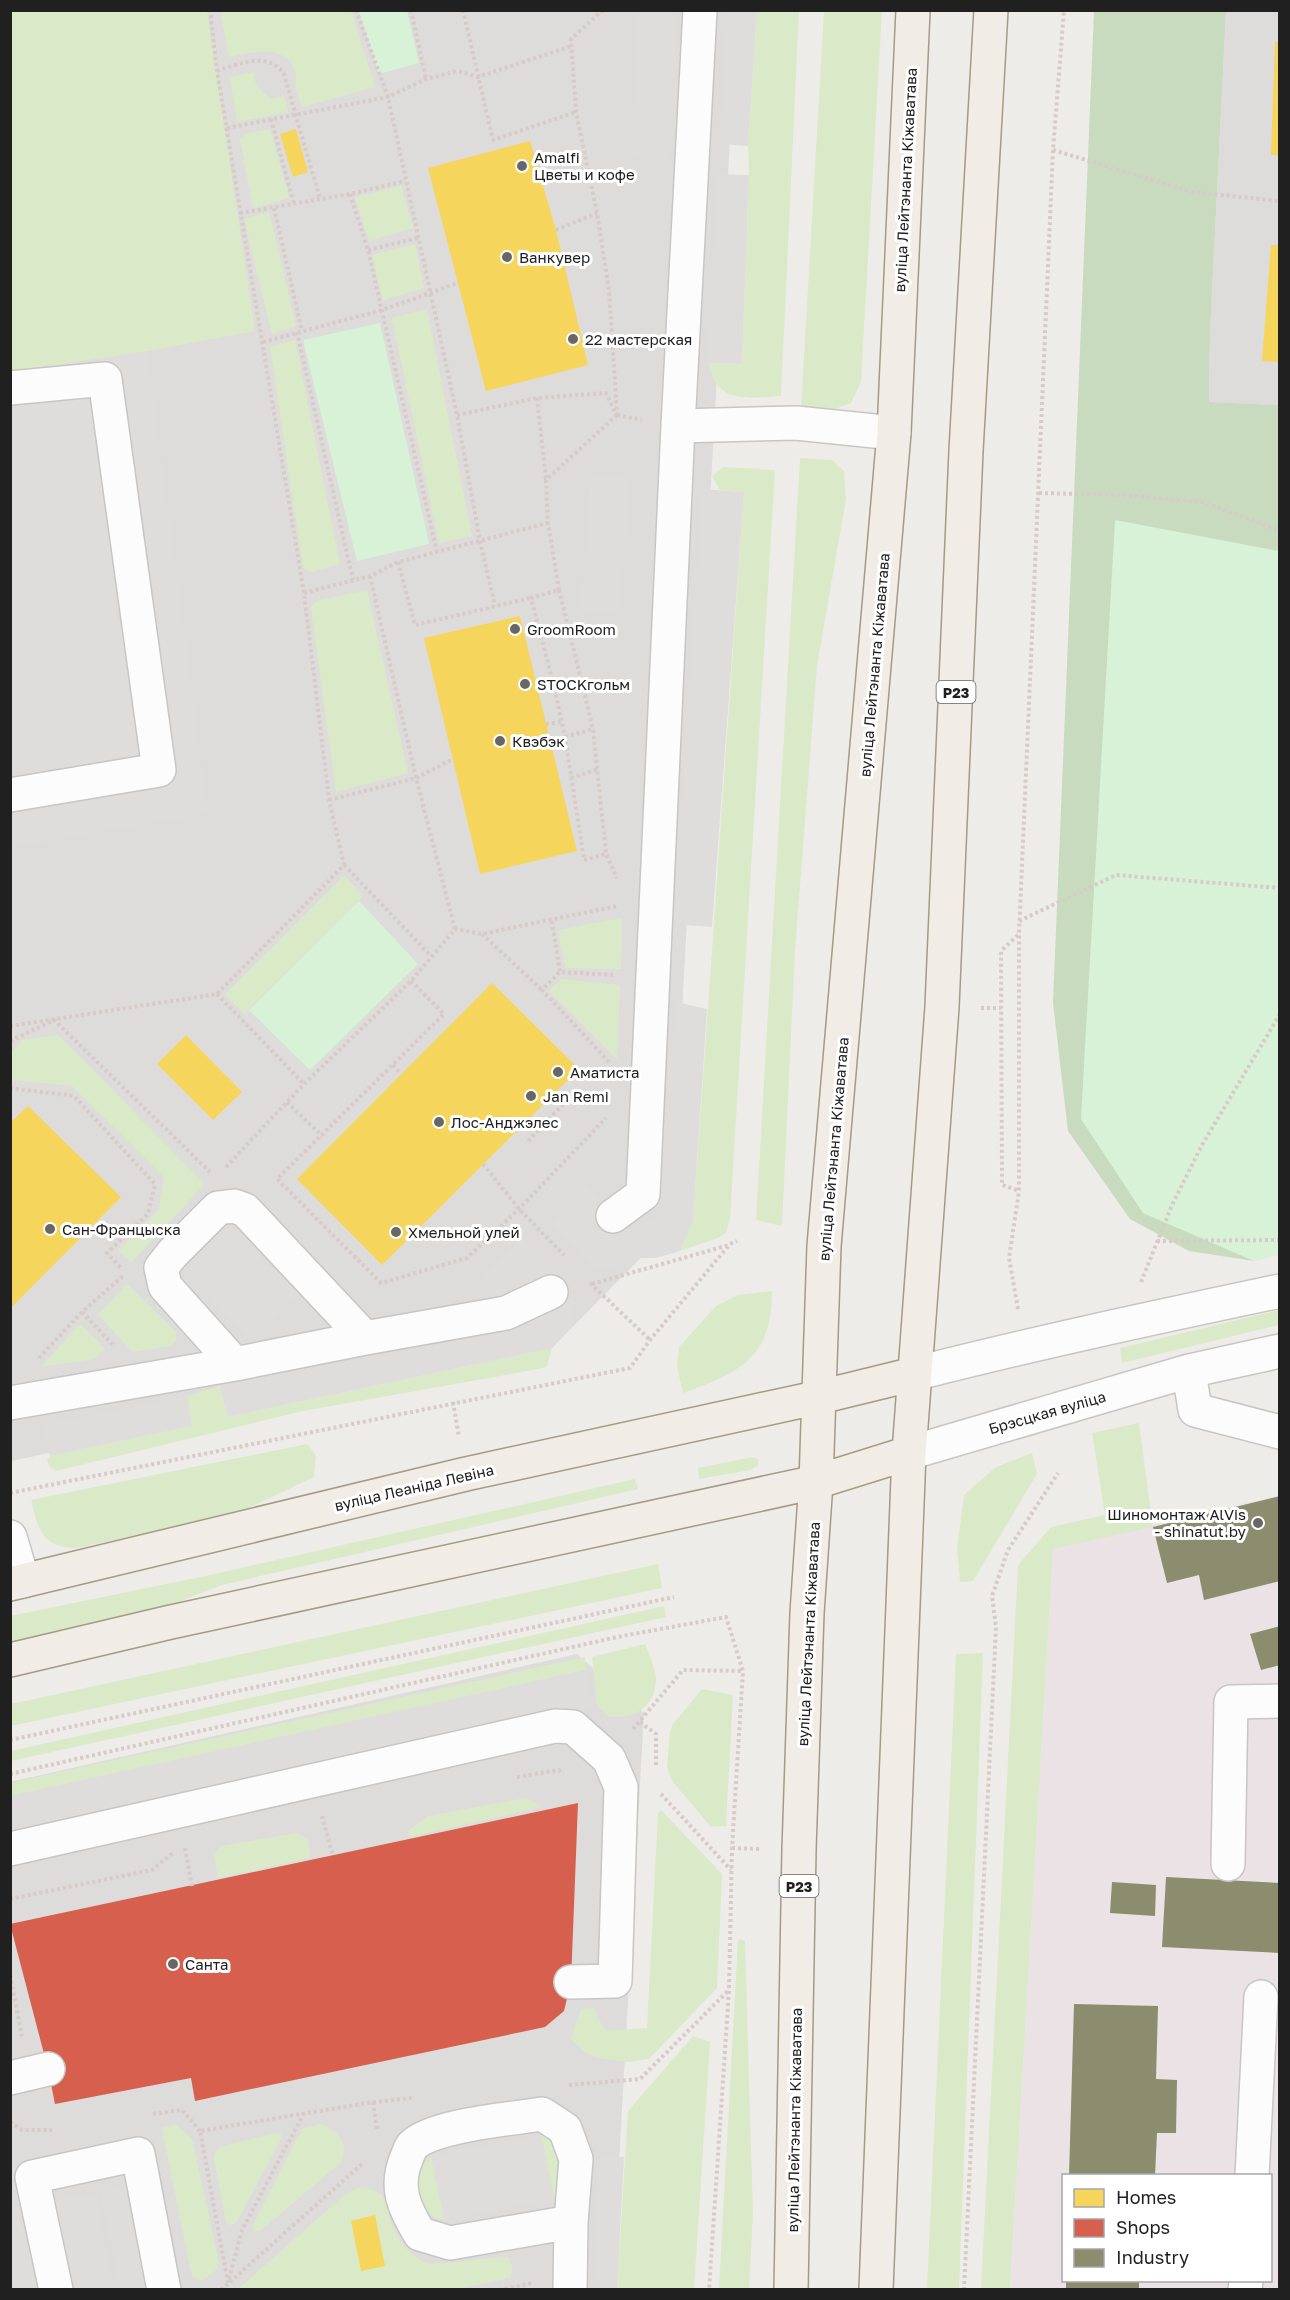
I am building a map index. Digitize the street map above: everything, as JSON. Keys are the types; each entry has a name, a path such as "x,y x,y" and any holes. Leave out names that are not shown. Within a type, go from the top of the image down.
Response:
{"main road":[{"name":"вуліца Лейтэнанта Кіжаватава","path":"790,2289 807,1613 820,1397 824,1246 894,433 913,10"},
{"name":"Р23","path":"876,2289 909,1453 926,1252 942,1006 966,451 991,10"},
{"path":"820,1397 914,1374"},
{"name":"вуліца Леаніда Левіна","path":"17,1582 466,1474 820,1397"},
{"name":"Брэсцкая вуліца","path":"816,1482 909,1453"},
{"path":"10,1660 171,1622 816,1482"}],"street":[{"path":"613,1216 643,1194 678,426 700,10"},
{"path":"10,388 105,379 159,770 10,795"},
{"path":"678,426 796,423 894,433"},
{"path":"235,1364 165,1286 161,1268 218,1208 234,1206 245,1210 365,1338"},
{"path":"914,1374 1029,1344 1280,1291"},
{"path":"10,1403 506,1313 550,1292"},
{"name":"Брэсцкая вуліца","path":"909,1453 1189,1371 1280,1351"},
{"path":"1189,1371 1195,1410 1280,1432"},
{"path":"10,1537 17,1582"},
{"path":"1228,1864 1231,1702 1280,1701"},
{"path":"10,1849 555,1726 573,1727 609,1759 621,1787 615,1981 571,1982"},
{"path":"1251,2174 1261,1996"},
{"path":"10,2078 48,2069"},
{"path":"570,2289 571,2222 576,2159 565,2129 542,2114 440,2131 412,2145 403,2165 400,2189 406,2211 420,2234 450,2243 571,2222"},
{"path":"56,2289 21,2172 138,2154 164,2289"}],"path":[{"path":"210,10 217,71 304,593 329,800 344,866 431,956"},
{"path":"356,10 388,97 457,415 480,541 495,606"},
{"path":"411,10 426,79"},
{"path":"463,10 493,140 576,112"},
{"path":"603,10 571,39 576,112 597,213 609,290 617,416"},
{"path":"1020,1319 1009,1258 1019,1191 1019,921 1053,150 1064,10"},
{"path":"227,128 388,97 426,79 458,71 478,77 572,46"},
{"path":"217,71 256,59 279,67 284,74 320,199"},
{"path":"271,119 294,204"},
{"path":"1053,150 1192,192 1280,201"},
{"path":"240,213 350,194 405,181"},
{"path":"350,194 368,250 436,552"},
{"path":"274,208 353,580"},
{"path":"556,230 597,213"},
{"path":"368,250 418,238"},
{"path":"263,342 382,310 458,283"},
{"path":"457,415 537,398 606,393 617,416"},
{"path":"537,398 548,523 559,590 593,729 606,854 620,884"},
{"path":"546,480 617,416"},
{"path":"1039,493 1123,495 1203,502 1280,531"},
{"path":"304,593 370,576 398,562 548,523"},
{"path":"398,562 415,625 559,590"},
{"path":"370,576 416,778 455,929"},
{"path":"531,598 565,737 584,860 606,854"},
{"path":"554,686 580,680"},
{"path":"546,724 561,722"},
{"path":"565,737 593,729"},
{"path":"329,800 416,778 453,759"},
{"path":"572,778 598,769"},
{"path":"10,1026 217,994 344,866"},
{"path":"1019,921 1116,875 1280,888"},
{"path":"455,929 482,934 618,906"},
{"path":"552,921 560,972"},
{"path":"224,1169 304,1084 411,981 455,929"},
{"path":"482,934 542,990 612,1065"},
{"path":"1019,934 1001,951 1002,1185 1019,1191"},
{"path":"542,990 560,972 616,975"},
{"path":"411,981 444,1014 277,1179 381,1283 467,1258 519,1209 609,1115"},
{"path":"217,994 304,1084"},
{"path":"1136,1292 1172,1205 1202,1144 1280,1014"},
{"path":"10,1041 54,1020"},
{"path":"54,1020 216,1177"},
{"path":"393,1065 401,1074"},
{"path":"10,1088 74,1096 155,1184 148,1214 107,1253 126,1274 82,1312 36,1362"},
{"path":"528,1141 573,1094 618,1106"},
{"path":"287,1102 322,1136"},
{"path":"483,1164 519,1209"},
{"path":"1157,1241 1280,1240"},
{"path":"591,1284 737,1241"},
{"path":"10,1493 630,1368 650,1340 730,1244"},
{"path":"82,1312 118,1351"},
{"path":"964,2289 996,1628 992,1596 1008,1550 1058,1473"},
{"path":"10,1740 674,1597"},
{"path":"10,1774 617,1637 726,1617 743,1671 732,1870 729,1990 709,2289"},
{"path":"639,1722 656,1734 656,1778"},
{"path":"656,1790 732,1870"},
{"path":"185,1844 192,1886"},
{"path":"10,1975 22,2036 30,2033"},
{"path":"559,2086 640,2079 729,1990"},
{"path":"200,2131 373,2102 419,2098"},
{"path":"373,2102 378,2137"},
{"path":"153,2114 182,2110 200,2131 228,2283"},
{"path":"228,2283 243,2230 303,2115"},
{"path":"222,2289 371,2156"},
{"path":"499,2289 507,2288"}],"shaded area":[{"path":"11,11 737,11 670,1228 552,1348 11,1461"},
{"path":"639,11 679,11 670,160 630,158"},
{"path":"728,11 757,11 748,146 719,144"},
{"path":"1226,11 1279,11 1279,405 1209,402 1210,332"},
{"path":"716,174 749,175 742,364 709,363"},
{"path":"147,351 208,813 11,847 11,372"},
{"path":"592,475 631,479 618,613 580,610"},
{"path":"703,489 744,492 712,927 672,924"},
{"path":"676,1002 707,1009 693,1222 680,1251 656,1258 641,1258 618,1266 594,1268 552,1223 584,1186 633,1235 656,1216"},
{"path":"230,1225 299,1295 253,1342 186,1270"},
{"path":"522,1238 565,1283 573,1297 575,1313 569,1330 552,1348 228,1417 220,1386 528,1327 511,1295 493,1304 475,1287"},
{"path":"187,1396 192,1426 50,1456 43,1425"},
{"path":"1279,1496 1279,2289 1010,2290 1053,1548"},
{"path":"577,1654 644,1713 612,2289 11,2289 10,1782"},
{"path":"586,1670 594,1709 11,1832 10,1796"},
{"path":"541,2134 554,2198 444,2220 431,2156"},
{"path":"600,2156 624,2157 617,2289 593,2289"},
{"path":"129,2187 149,2289 120,2289 101,2193"},
{"path":"96,2193 113,2289 13,2289 10,2278 10,2209"}],"green space":[{"path":"11,11 207,11 255,331 147,351 11,372"},
{"path":"220,11 351,11 375,87 302,107 296,89 295,71 284,56 257,52 229,57"},
{"path":"359,11 407,11 419,63 379,74"},
{"path":"757,11 799,11 781,396 746,398 726,392 718,386 709,363 742,364 748,146"},
{"path":"824,11 882,11 861,382 851,403 835,409 801,409"},
{"path":"1094,11 1226,11 1210,332 1209,402 1280,405 1279,1254 1254,1261 1189,1251 1130,1219 1068,1131 1053,1003"},
{"path":"255,72 254,77 258,88 272,99 284,96 288,112 237,122 230,77"},
{"path":"270,129 289,198 253,208 240,139 245,134"},
{"path":"401,186 413,228 369,241 355,197"},
{"path":"269,212 296,326 272,334 244,219"},
{"path":"415,244 424,288 383,300 372,255"},
{"path":"427,309 472,536 439,543 392,318"},
{"path":"380,323 429,544 357,561 303,340"},
{"path":"295,340 340,564 311,572 303,567 270,347"},
{"path":"800,458 832,460 844,471 846,499 817,666 795,950 782,1226 756,1220"},
{"path":"723,467 775,470 730,1219 726,1233 680,1251 693,1222 744,492 720,490 712,476"},
{"path":"1115,520 1279,551 1280,1254 1254,1261 1143,1213 1081,1119"},
{"path":"367,590 408,773 336,792 311,607 317,601"},
{"path":"344,876 363,896 244,1014 225,994"},
{"path":"359,901 418,964 310,1070 249,1010"},
{"path":"622,918 621,969 565,968 558,930"},
{"path":"561,979 620,985 617,1059 549,991"},
{"path":"58,1035 205,1184 131,1262 118,1251 159,1209 164,1177 72,1086 11,1080 11,1053 22,1040"},
{"path":"127,1284 176,1332 176,1340 170,1346 133,1352 98,1315"},
{"path":"772,1291 771,1314 766,1332 759,1347 749,1359 721,1378 683,1393 677,1366 679,1347 716,1306 738,1295"},
{"path":"1279,1310 1279,1325 1122,1363 1120,1348"},
{"path":"80,1324 105,1349 94,1359 41,1367"},
{"path":"552,1348 547,1367 303,1411 56,1471 49,1466 47,1460 50,1456 191,1426 187,1396 220,1386 228,1417"},
{"path":"1139,1423 1153,1527 1053,1549 1010,2289 981,2289 1018,1565 1051,1527 1105,1515 1092,1433"},
{"path":"307,1444 316,1455 314,1477 238,1513 77,1548 56,1545 44,1535 36,1520 31,1500"},
{"path":"1032,1453 1037,1474 973,1581 960,1582 957,1548 964,1495 996,1467"},
{"path":"753,1457 758,1459 758,1466 751,1470 699,1479 698,1468"},
{"path":"635,1479 638,1489 222,1585 135,1619 11,1646 10,1616 210,1575"},
{"path":"658,1564 662,1588 11,1726 11,1704"},
{"path":"664,1606 666,1617 11,1761 11,1751"},
{"path":"645,1644 656,1677 651,1699 641,1710 627,1716 609,1717 597,1704 592,1657"},
{"path":"983,1653 959,2289 927,2289 956,1654"},
{"path":"585,1657 586,1670 11,1796 10,1783"},
{"path":"702,1689 733,1695 726,1826 711,1827 672,1781 667,1768 670,1731 673,1724"},
{"path":"526,1798 542,1807 409,1837 408,1831 428,1816"},
{"path":"661,1810 722,1874 717,1988 649,2059 629,2062 604,2059 587,2054 571,2039 581,2009 594,2008 606,2031 647,2028 658,1813"},
{"path":"297,1833 308,1840 310,1858 218,1878 214,1854 221,1846"},
{"path":"738,1939 745,1941 753,2215 749,2289 719,2289"},
{"path":"693,2036 710,2042 694,2289 617,2290 628,2111"},
{"path":"321,2124 341,2139 344,2149 341,2162 260,2231 255,2231 253,2225 302,2129"},
{"path":"176,2125 192,2139 219,2263 215,2271 201,2281 192,2276 162,2128"},
{"path":"281,2134 281,2139 236,2223 230,2225 226,2222 214,2158 216,2152 223,2146"},
{"path":"541,2134 554,2136 561,2150 560,2191 554,2198"},
{"path":"431,2156 444,2220 435,2218 426,2208 420,2190 421,2170"},
{"path":"358,2188 369,2189 382,2196 396,2233 406,2248 424,2262 440,2263 508,2257 512,2273 509,2278 457,2289 237,2290 347,2193"}],"building: Homes":[{"path":"1275,42 1280,42 1280,155 1271,155"},
{"path":"296,129 308,172 293,177 280,134"},
{"name":"Ванкувер","path":"530,141 556,230 588,365 486,391 428,168"},
{"path":"1271,245 1280,245 1280,362 1262,361"},
{"name":"Квэбэк","path":"520,616 577,851 480,874 424,638"},
{"name":"Лос-Анджэлес","path":"492,983 579,1069 382,1265 297,1179"},
{"path":"186,1035 242,1092 213,1120 157,1064"},
{"name":"Сан-Францыска","path":"28,1106 121,1197 10,1309 10,1123"},
{"path":"375,2215 385,2266 361,2271 351,2221"}],"building: Shops":[{"path":"578,1803 571,1982 564,2011 545,2027 195,2101 191,2078 55,2104 10,1924"}],"building: Industry":[{"path":"1280,1496 1280,1581 1204,1600 1199,1575 1167,1583 1153,1527"},
{"path":"1280,1626 1280,1665 1261,1670 1250,1634"},
{"path":"1166,1877 1280,1883 1280,1953 1162,1947"},
{"path":"1112,1882 1156,1885 1155,1916 1110,1913"},
{"path":"1074,2004 1158,2006 1156,2079 1177,2080 1176,2133 1157,2133 1155,2174 1069,2174"},
{"path":"1066,2282 1139,2282 1139,2290 1066,2290"}],"place":[{"name":"Amalfi Цветы и кофе","path":"522,166"},
{"name":"Ванкувер","path":"507,257"},
{"name":"22 мастерская","path":"573,339"},
{"name":"GroomRoom","path":"515,629"},
{"name":"STOCKгольм","path":"525,684"},
{"name":"Квэбэк","path":"500,741"},
{"name":"Аматиста","path":"558,1072"},
{"name":"Jan Remi","path":"531,1096"},
{"name":"Лос-Анджэлес","path":"439,1122"},
{"name":"Сан-Францыска","path":"50,1229"},
{"name":"Хмельной улей","path":"396,1232"},
{"name":"Шиномонтаж AlVis - shinatut.by","path":"1258,1523"},
{"name":"Санта","path":"173,1964"}]}
